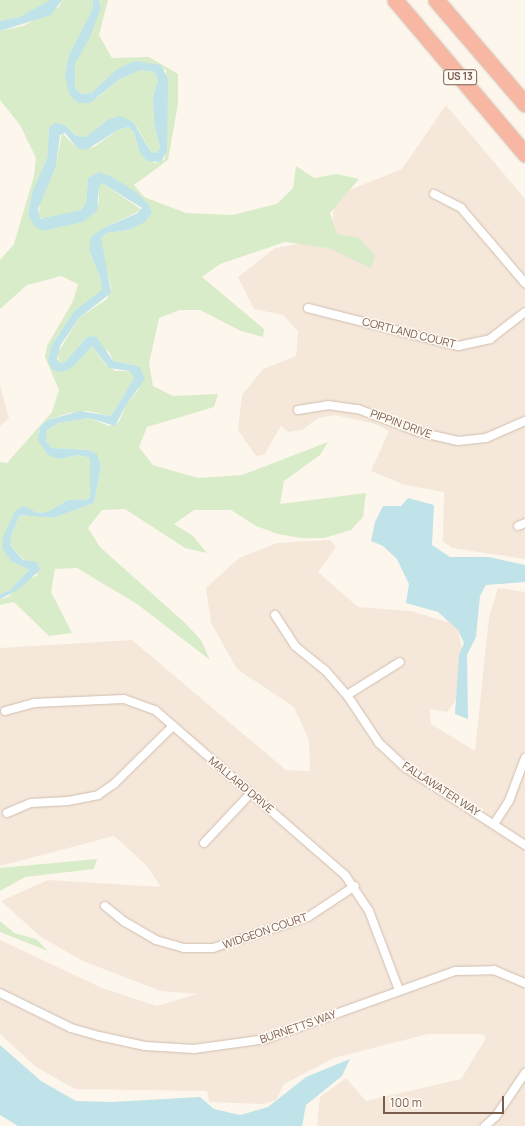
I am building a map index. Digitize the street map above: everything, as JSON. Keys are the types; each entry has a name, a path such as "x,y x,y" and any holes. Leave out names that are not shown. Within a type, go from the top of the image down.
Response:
{"highway":[{"name":"US 13","path":"395,0 525,154"},
{"name":"US 13","path":"436,0 525,104"}],"street":[{"path":"434,194 461,208 525,283"},
{"name":"CORTLAND COURT","path":"308,308 458,346 490,340 525,312"},
{"name":"PIPPIN DRIVE","path":"298,410 328,406 358,409 419,432 458,441 486,438 525,421"},
{"name":"FALLAWATER WAY","path":"275,615 295,646 325,670 347,695 379,743 406,768 525,845"},
{"path":"347,695 400,662"},
{"name":"MALLARD DRIVE","path":"5,711 34,703 124,700 155,710 335,865 355,886 369,911 400,990"},
{"path":"7,813 31,803 68,802 98,795 115,784 172,726"},
{"path":"494,824 509,801 525,758"},
{"path":"204,843 251,793"},
{"name":"WIDGEON COURT","path":"105,906 125,922 156,940 184,948 214,948 308,917 355,886"},
{"name":"BURNETTS WAY","path":"0,992 71,1028 99,1036 146,1046 194,1049 266,1039 400,990 469,969 494,970 525,983"},
{"path":"485,1126 517,1085 525,1072"},
{"path":"517,1085 525,1090"}],"shaded area":[{"path":"446,105 525,199 525,559 452,548 443,541 444,492 405,485 371,471 389,431 375,424 335,415 318,418 302,430 288,432 281,426 264,455 256,456 238,430 242,395 263,369 296,356 298,331 283,315 254,309 238,277 275,248 331,238 335,196 402,169"},
{"path":"0,385 9,418 0,426"},
{"path":"330,540 336,547 318,572 358,607 411,611 457,625 464,658 456,700 447,712 430,709 431,724 475,751 489,617 498,588 525,592 525,1126 317,1126 320,1097 346,1078 366,1101 461,1079 486,1038 482,1034 428,1034 334,1058 284,1084 276,1100 264,1104 209,1102 207,1091 75,1089 36,1067 0,1034 0,940 102,988 157,1006 197,994 161,991 83,961 41,937 1,901 48,880 161,887 146,865 114,836 0,866 0,648 132,640 286,770 310,771 309,740 294,707 237,669 211,623 206,588 239,558 277,543"}],"green space":[{"path":"0,0 50,0 48,4 20,17 0,21"},
{"path":"62,0 92,0 93,8 69,55 69,94 96,99 120,79 141,70 154,72 158,79 153,97 154,122 160,148 157,153 151,152 137,127 107,120 86,137 76,136 65,125 49,128 47,159 32,192 28,215 43,231 83,222 99,202 99,187 102,183 142,210 103,228 89,250 100,277 102,291 74,311 51,346 48,360 74,366 92,346 105,364 115,371 131,371 134,378 111,416 88,411 69,413 48,420 38,432 59,459 78,455 90,458 90,497 86,500 68,500 47,512 38,513 24,506 3,537 11,561 29,570 10,590 0,594 0,462 7,463 52,412 59,390 45,357 47,346 73,301 78,284 61,276 27,285 0,309 0,260 14,244 34,176 36,158 20,125 0,100 0,31 23,26 59,7"},
{"path":"99,0 108,0 99,35 112,58 149,57 178,74 178,104 168,160 134,185 144,197 186,213 232,215 277,204 293,188 296,166 314,178 337,174 359,179 330,213 337,234 359,238 375,255 371,268 328,248 285,242 220,264 202,277 264,329 263,337 241,331 200,310 180,310 159,318 149,363 153,386 173,396 218,394 214,407 147,427 139,447 153,465 198,478 242,475 328,442 320,455 284,481 280,504 366,493 363,517 351,530 324,538 301,538 278,534 256,526 231,510 194,510 174,524 193,536 207,553 185,548 125,509 102,510 88,528 100,547 185,623 201,640 210,660 137,604 77,568 55,569 51,592 72,633 49,636 14,602 0,605 0,599 8,597 27,580 38,575 10,545 12,533 20,515 53,518 94,503 101,467 89,450 52,448 46,441 46,431 58,423 89,418 109,426 119,422 126,405 139,389 139,366 113,361 109,352 87,337 65,362 60,363 57,354 79,318 107,299 111,287 100,245 101,238 106,233 129,230 149,205 114,178 88,178 86,203 81,210 43,220 38,216 41,198 56,166 62,133 77,148 94,147 118,130 128,127 134,132 139,151 155,163 165,159 166,70 117,69 91,93 81,94 75,88 75,64 101,8"},
{"path":"97,859 94,869 25,877 0,891 0,868"},
{"path":"0,921 14,933 36,939 48,951 0,932"}],"water":[{"path":"50,0 62,0 51,15 0,31 0,21 20,17"},
{"path":"92,0 99,0 101,8 90,37 75,64 75,88 81,94 91,93 117,69 135,61 161,65 168,79 167,151 161,162 147,161 139,151 134,132 128,127 118,130 86,150 77,148 65,133 60,135 56,166 38,209 40,219 81,210 86,203 88,178 99,172 114,178 137,193 149,205 152,212 145,222 129,230 106,233 101,238 111,293 79,318 60,346 57,359 60,363 65,362 87,337 96,336 113,361 139,366 145,379 126,405 115,426 89,418 58,423 46,431 46,441 52,448 89,450 97,454 101,467 94,503 53,518 20,515 12,533 10,545 23,560 37,562 40,570 18,590 0,599 0,594 10,590 29,570 11,561 2,548 3,537 15,511 24,506 38,513 47,512 68,500 86,500 90,497 90,458 78,455 59,459 48,455 38,440 40,427 48,420 80,411 111,416 134,378 130,371 109,368 92,346 74,366 63,372 52,370 48,360 51,346 74,311 102,290 100,277 89,250 91,237 103,228 138,213 142,208 102,183 99,187 97,211 83,222 43,231 34,226 28,215 32,192 47,159 49,128 54,123 65,125 76,136 86,137 107,120 120,116 133,122 151,152 157,153 160,148 154,122 153,97 158,79 154,72 141,70 120,79 90,103 78,103 69,94 65,75 69,55 93,8"},
{"path":"408,498 434,505 432,545 450,557 489,557 525,565 525,582 486,585 480,596 476,637 467,655 468,719 455,714 459,655 464,643 458,630 438,612 406,603 409,584 397,559 383,546 371,541 375,522 383,506 401,506"},
{"path":"0,1045 41,1081 76,1101 112,1102 200,1097 214,1109 240,1115 268,1107 306,1077 350,1059 342,1076 306,1105 302,1126 18,1126 0,1115"}]}
